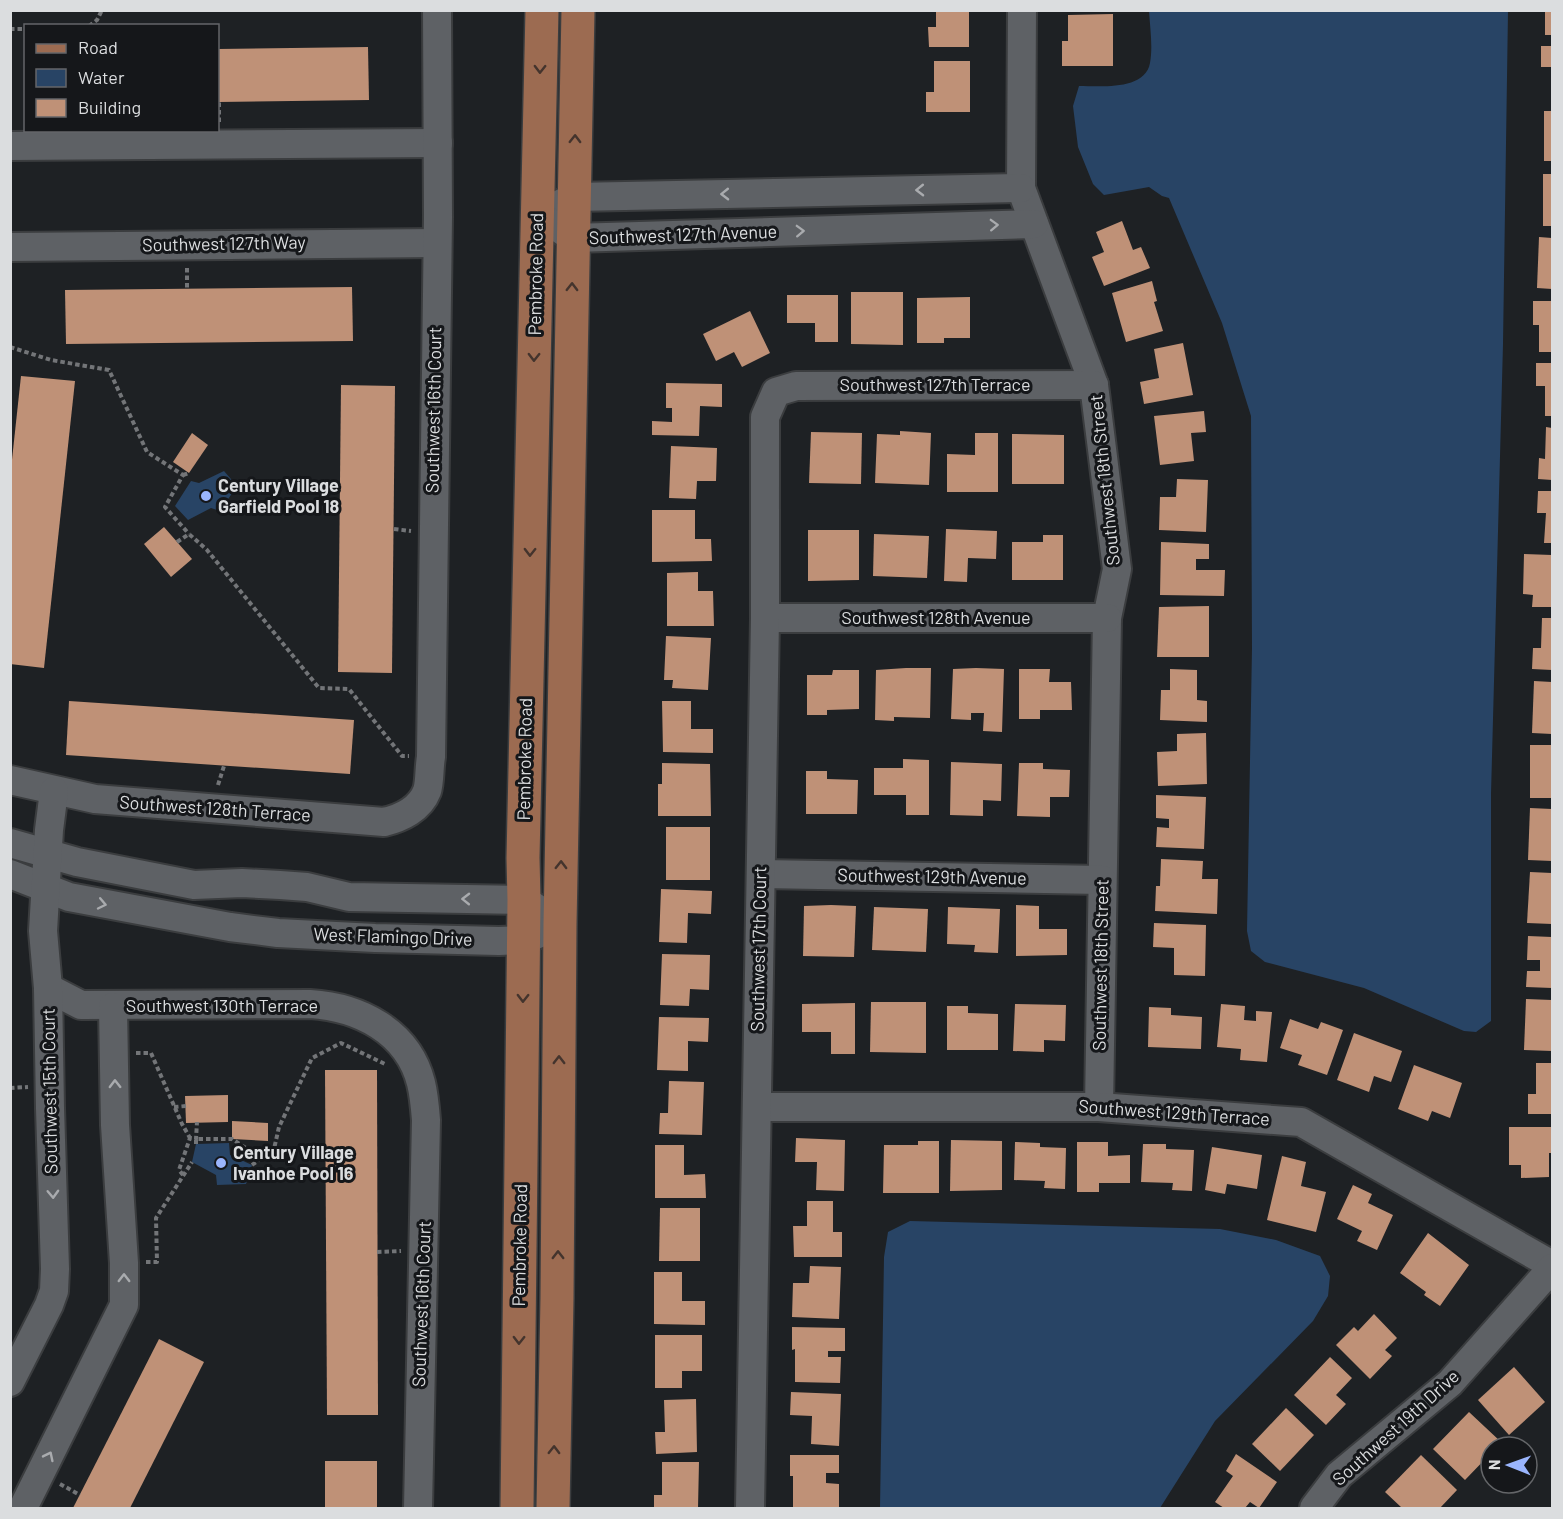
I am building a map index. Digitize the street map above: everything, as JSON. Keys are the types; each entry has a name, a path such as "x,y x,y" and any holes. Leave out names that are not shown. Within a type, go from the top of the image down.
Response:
{"main road":[{"name":"Pembroke Road","path":"517,1509 523,858 542,10"},
{"name":"Pembroke Road","path":"553,1509 560,924 578,10"}],"street":[{"name":"Southwest 16th Court","path":"416,806 427,791 430,757 438,143 437,10"},
{"name":"Southwest 18th Street","path":"1022,10 1021,189 1095,385 1117,569 1107,618 1099,1107"},
{"path":"10,146 438,143"},
{"path":"538,214 574,197 1021,189"},
{"name":"Southwest 127th Avenue","path":"538,214 573,238 1034,224"},
{"name":"Southwest 127th Way","path":"10,247 436,243"},
{"name":"Southwest 127th Terrace","path":"776,392 796,386 1095,385"},
{"name":"Southwest 17th Court","path":"750,1509 765,618 765,417 776,392"},
{"name":"Southwest 128th Avenue","path":"765,618 1107,618"},
{"name":"Southwest 128th Terrace","path":"10,780 95,799 384,822 407,813 416,806"},
{"name":"Southwest 15th Court","path":"10,1382 54,1292 48,988 43,931 54,791"},
{"name":"West Flamingo Drive","path":"10,843 77,862 240,896 307,900 349,897 524,900"},
{"name":"West Flamingo Drive","path":"10,874 69,897 141,912 262,930 347,936 524,940 560,924"},
{"name":"Southwest 129th Avenue","path":"761,874 1102,879"},
{"name":"West Flamingo Drive","path":"194,885 242,883 307,887 349,897"},
{"path":"262,930 252,922 249,912 254,902 264,897"},
{"path":"347,936 349,897"},
{"path":"524,900 560,924"},
{"name":"Southwest 130th Terrace","path":"48,988 81,1005 310,1004 338,1007 357,1013 386,1030 406,1052 421,1081 424,1099"},
{"path":"23,1509 124,1305 124,1263 115,1125 113,1006"},
{"name":"Southwest 16th Court","path":"418,1509 425,1230 426,1120 424,1099"},
{"name":"Southwest 129th Terrace","path":"757,1107 1099,1107 1301,1122 1552,1266"},
{"name":"Southwest 19th Drive","path":"1314,1509 1339,1474 1450,1383 1552,1266"}],"path":[{"path":"92,24 97,20 102,10"},
{"path":"10,347 51,360 109,370 147,452 183,475"},
{"path":"189,473 183,475 165,507 207,550 319,688 349,689 402,756 430,757"},
{"path":"177,542 189,534"},
{"path":"252,1165 274,1149 279,1127 312,1058 341,1043 388,1065"},
{"path":"114,1054 151,1053 174,1107 194,1140"},
{"path":"174,1107 186,1106"},
{"path":"183,1175 179,1170 194,1140 196,1122"},
{"path":"194,1140 231,1139 261,1158"},
{"path":"124,1263 158,1262 156,1218 192,1162"}],"water":[{"path":"1149,11 1508,11 1503,344 1491,794 1491,1021 1476,1032 1464,1031 1364,988 1265,962 1251,951 1247,931 1252,648 1251,416 1222,323 1169,198 1149,187 1104,195 1093,184 1078,147 1073,106 1079,86 1131,83 1146,72 1150,63 1151,50"},
{"name":"Century Village Garfield Pool 18","path":"224,471 237,486 220,511 211,508 188,520 175,506 191,481 199,483"},
{"name":"Century Village Ivanhoe Pool 16","path":"229,1143 230,1155 252,1165 246,1184 217,1185 216,1175 192,1162 196,1144"},
{"path":"910,1221 1220,1229 1276,1240 1320,1256 1330,1276 1328,1296 1313,1321 1215,1421 1160,1508 880,1508 884,1257 888,1232"}],"building":[{"path":"936,10 969,10 969,47 929,47 928,27 936,27"},
{"path":"1545,10 1552,10 1552,35 1545,35"},
{"path":"1113,14 1113,66 1062,66 1062,41 1068,41 1068,15"},
{"path":"1541,46 1552,46 1552,67 1541,67"},
{"path":"368,47 369,100 219,102 219,49"},
{"path":"934,61 970,61 970,112 926,112 926,92 934,92"},
{"path":"1544,111 1552,111 1552,161 1544,161"},
{"path":"1543,174 1552,174 1552,226 1543,226"},
{"path":"1122,221 1133,250 1141,247 1150,268 1104,286 1092,257 1104,252 1096,232"},
{"path":"1539,237 1552,238 1552,289 1537,288"},
{"path":"1152,281 1157,301 1154,302 1163,331 1126,342 1112,293"},
{"path":"352,287 353,341 66,344 65,290"},
{"path":"851,292 903,292 903,345 851,344"},
{"path":"787,295 838,295 838,342 815,342 815,323 787,323"},
{"path":"970,297 970,338 944,338 944,343 917,343 917,298"},
{"path":"1533,301 1552,301 1552,352 1539,352 1539,325 1533,325"},
{"path":"750,311 770,353 742,367 734,352 716,361 703,334"},
{"path":"1183,343 1193,395 1144,404 1140,382 1159,378 1154,349"},
{"path":"1536,363 1552,363 1552,416 1545,416 1545,386 1536,386"},
{"path":"21,376 75,381 44,668 10,664 10,478"},
{"path":"666,383 722,384 722,407 700,406 699,436 652,435 652,421 672,422 672,408 666,408"},
{"path":"341,385 395,386 392,673 338,672"},
{"path":"1204,411 1206,432 1191,433 1194,461 1160,465 1154,416"},
{"path":"1546,427 1552,428 1552,480 1538,479 1539,458 1545,459"},
{"path":"900,431 931,433 929,485 875,483 877,434 900,435"},
{"path":"811,432 862,433 861,484 809,483"},
{"path":"192,433 208,445 189,473 173,462"},
{"path":"975,433 998,433 998,492 947,492 947,454 975,455"},
{"path":"1012,434 1064,435 1064,484 1012,484"},
{"path":"671,446 717,448 716,481 697,481 696,499 669,498"},
{"path":"1177,479 1208,480 1206,532 1159,530 1160,497 1176,497"},
{"path":"1538,491 1552,491 1552,543 1544,543 1546,513 1537,513"},
{"path":"652,510 695,510 695,539 711,539 712,561 652,562"},
{"path":"164,527 192,559 171,577 144,544"},
{"path":"946,529 997,531 996,559 968,558 967,582 944,581"},
{"path":"808,530 859,530 859,580 808,581"},
{"path":"874,534 929,536 927,578 873,576"},
{"path":"1043,535 1063,535 1063,580 1012,580 1012,542 1043,542"},
{"path":"1161,542 1209,544 1209,559 1196,559 1196,570 1225,570 1224,596 1160,595"},
{"path":"1524,554 1552,555 1552,607 1532,607 1533,595 1523,594"},
{"path":"698,572 698,591 713,591 714,626 667,626 667,573"},
{"path":"1209,606 1209,657 1157,657 1159,607"},
{"path":"1542,618 1552,618 1552,670 1532,669 1533,648 1541,648"},
{"path":"666,636 711,638 708,690 672,688 673,680 664,680"},
{"path":"931,668 930,718 894,717 894,721 875,720 876,670"},
{"path":"953,669 1004,669 1002,732 983,731 984,713 971,713 971,720 951,719"},
{"path":"1019,669 1050,669 1049,682 1071,682 1072,710 1040,710 1040,719 1019,719"},
{"path":"1170,669 1197,670 1197,700 1207,701 1207,722 1160,720 1161,690 1170,690"},
{"path":"833,670 859,670 859,709 827,710 827,715 807,715 807,675 832,675"},
{"path":"1534,681 1552,682 1552,734 1532,733"},
{"path":"69,701 354,720 350,774 66,755"},
{"path":"662,701 691,701 691,729 713,729 713,753 663,752"},
{"path":"1206,733 1207,784 1158,786 1157,752 1177,751 1177,734"},
{"path":"1530,745 1552,745 1552,798 1530,798"},
{"path":"903,759 929,760 929,815 906,815 906,795 874,795 874,768 903,768"},
{"path":"951,762 1002,764 1001,801 983,800 983,816 950,815"},
{"path":"662,763 710,764 711,816 658,816 658,784 662,784"},
{"path":"1019,763 1043,763 1043,769 1070,770 1069,797 1050,797 1050,817 1017,816"},
{"path":"806,771 827,771 827,779 858,780 857,814 806,814"},
{"path":"1156,795 1206,797 1204,849 1156,847 1157,827 1169,828 1169,819 1156,818"},
{"path":"1530,808 1552,809 1552,861 1528,860"},
{"path":"666,827 710,827 710,880 666,880"},
{"path":"1161,859 1203,861 1202,879 1218,879 1217,914 1155,911 1156,886 1160,886"},
{"path":"1530,872 1552,873 1552,924 1527,923"},
{"path":"661,889 712,891 711,914 688,913 687,943 659,942"},
{"path":"1016,905 1039,906 1039,929 1067,929 1067,955 1016,956"},
{"path":"804,906 856,906 854,957 803,956"},
{"path":"874,907 928,909 926,952 872,950"},
{"path":"948,907 1000,909 998,953 974,952 975,945 947,944"},
{"path":"1154,923 1206,925 1205,976 1174,975 1174,948 1153,947"},
{"path":"1528,936 1552,937 1552,988 1526,987 1527,971 1540,971 1540,960 1527,960"},
{"path":"662,954 710,955 709,990 690,989 689,1006 660,1005"},
{"path":"1526,999 1552,1000 1552,1051 1524,1050"},
{"path":"871,1002 926,1002 926,1053 870,1052"},
{"path":"855,1003 855,1054 831,1054 831,1032 802,1032 802,1004"},
{"path":"1015,1004 1066,1005 1065,1041 1044,1040 1044,1052 1013,1051"},
{"path":"1221,1004 1245,1006 1244,1020 1256,1021 1256,1011 1272,1012 1267,1062 1240,1060 1241,1049 1217,1047"},
{"path":"947,1006 968,1006 968,1013 998,1014 998,1050 947,1050"},
{"path":"1149,1007 1171,1008 1171,1015 1202,1017 1201,1049 1148,1047"},
{"path":"659,1017 709,1018 708,1042 688,1041 688,1071 657,1070"},
{"path":"1290,1019 1318,1029 1321,1022 1343,1030 1327,1075 1298,1065 1302,1055 1280,1048"},
{"path":"1354,1033 1402,1051 1391,1082 1374,1076 1369,1092 1337,1080"},
{"path":"1536,1063 1552,1063 1552,1114 1528,1114 1528,1094 1536,1094"},
{"path":"1414,1065 1462,1083 1450,1118 1432,1111 1428,1121 1398,1109"},
{"path":"325,1070 377,1070 378,1415 327,1415"},
{"path":"669,1081 704,1082 702,1135 659,1134 660,1113 668,1113"},
{"path":"228,1095 228,1122 186,1123 185,1096"},
{"path":"232,1121 268,1123 268,1141 232,1139"},
{"path":"1509,1127 1552,1127 1549,1177 1521,1178 1521,1165 1509,1165"},
{"path":"796,1138 845,1140 844,1191 816,1190 817,1162 795,1162"},
{"path":"951,1140 1002,1141 1002,1190 950,1191"},
{"path":"918,1141 939,1141 939,1193 883,1193 884,1145 918,1145"},
{"path":"1015,1142 1040,1143 1040,1147 1066,1148 1065,1189 1044,1188 1045,1181 1014,1180"},
{"path":"1077,1142 1108,1142 1108,1156 1130,1155 1130,1183 1099,1183 1099,1192 1077,1192"},
{"path":"1143,1144 1166,1144 1166,1149 1194,1150 1192,1191 1172,1190 1173,1183 1141,1182"},
{"path":"655,1145 684,1145 684,1175 705,1174 706,1198 655,1198"},
{"path":"1212,1147 1262,1155 1257,1189 1227,1184 1225,1194 1205,1190"},
{"path":"1282,1156 1306,1162 1301,1186 1326,1192 1316,1232 1267,1220"},
{"path":"1353,1185 1372,1194 1368,1203 1393,1215 1377,1250 1357,1241 1362,1231 1337,1219"},
{"path":"807,1201 833,1201 833,1232 842,1232 842,1257 794,1257 793,1226 807,1226"},
{"path":"660,1208 700,1208 700,1261 659,1261"},
{"path":"1428,1233 1469,1265 1440,1306 1424,1295 1426,1292 1400,1273"},
{"path":"810,1266 841,1267 839,1319 792,1317 793,1283 809,1283"},
{"path":"654,1272 682,1272 682,1301 705,1301 705,1325 654,1324"},
{"path":"1374,1314 1397,1338 1385,1350 1392,1356 1370,1379 1336,1345 1354,1327 1358,1331"},
{"path":"792,1327 845,1328 845,1351 828,1351 828,1357 841,1357 840,1383 795,1382"},
{"path":"655,1335 702,1335 702,1371 682,1371 682,1388 655,1388"},
{"path":"159,1339 204,1362 130,1508 73,1508"},
{"path":"1330,1357 1352,1378 1336,1395 1346,1404 1326,1425 1294,1395"},
{"path":"1514,1367 1545,1402 1509,1435 1478,1400"},
{"path":"791,1392 841,1394 839,1446 811,1444 812,1416 790,1415"},
{"path":"696,1399 697,1452 656,1454 655,1432 665,1432 664,1400"},
{"path":"1286,1408 1314,1435 1280,1471 1252,1444"},
{"path":"1469,1412 1494,1435 1479,1435 1479,1465 1465,1480 1433,1449"},
{"path":"1236,1454 1277,1482 1259,1508 1250,1502 1245,1508 1224,1508 1215,1502 1233,1476 1226,1471"},
{"path":"790,1455 839,1455 839,1473 826,1473 826,1483 839,1484 839,1508 793,1508 793,1476 790,1476"},
{"path":"1421,1455 1457,1490 1440,1508 1402,1508 1385,1492"},
{"path":"325,1461 377,1461 377,1508 325,1508"},
{"path":"662,1462 699,1462 698,1508 654,1508 654,1495 662,1495"}],"place":[{"name":"Century Village Garfield Pool 18","path":"206,496"},
{"name":"Century Village Ivanhoe Pool 16","path":"221,1163"}]}
